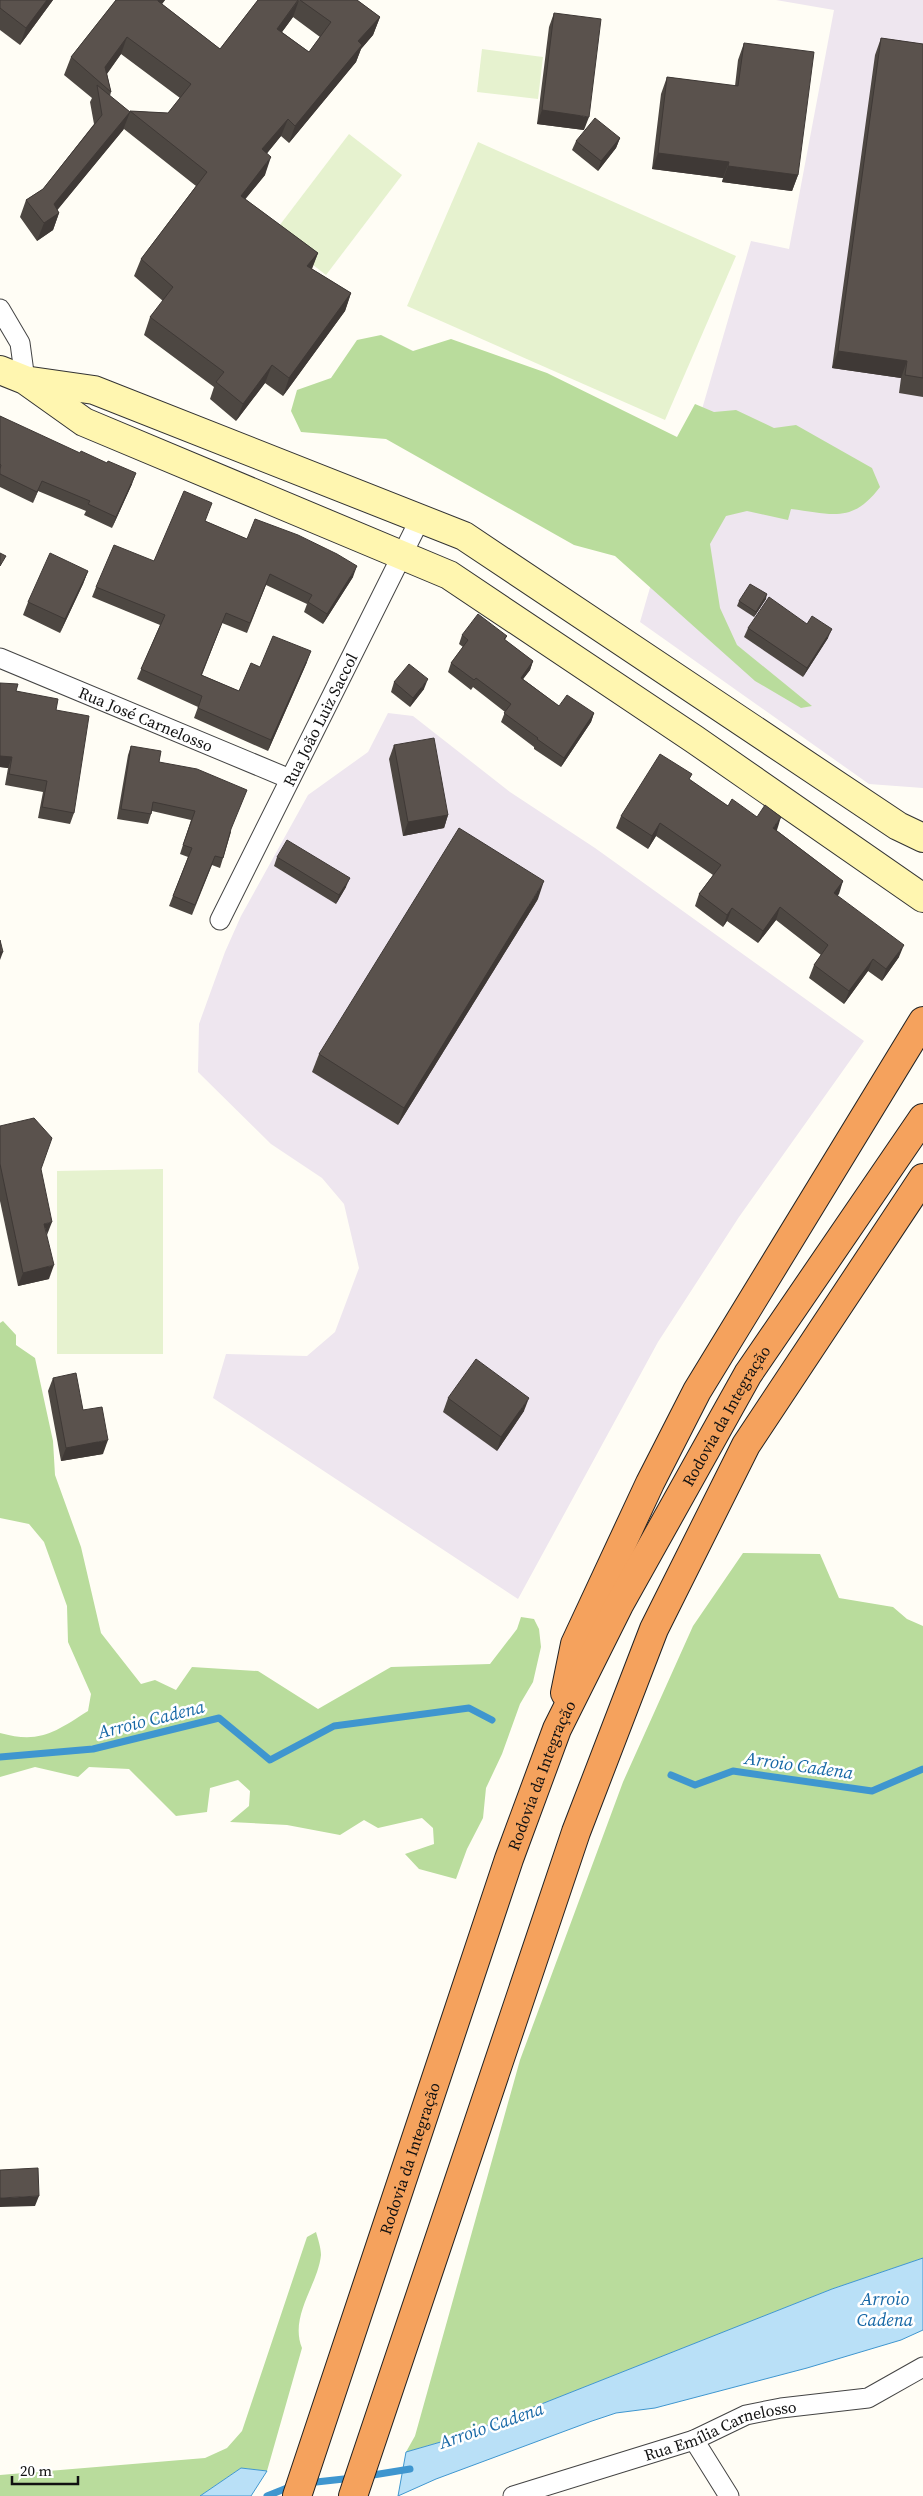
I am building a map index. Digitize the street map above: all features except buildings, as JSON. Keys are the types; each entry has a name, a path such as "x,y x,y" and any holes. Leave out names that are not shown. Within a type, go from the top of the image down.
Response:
{"highway":[{"path":"557,1729 575,1644 650,1483 692,1400 923,1021"},
{"name":"Rodovia da Integração","path":"297,2496 509,1859 557,1729 619,1605 748,1374 923,1118"},
{"name":"Rodovia da Integração","path":"352,2496 576,1832 654,1629 746,1445 923,1178"}],"street":[{"path":"0,308 20,343 26,380 84,422 449,576 694,739 923,898"},
{"path":"0,370 26,380 94,390 464,536 898,826 923,838"},
{"name":"Rua João Luiz Saccol","path":"220,920 420,520"},
{"name":"Rua José Carnelosso","path":"0,658 290,779"},
{"name":"Rua Emília Carnelosso","path":"513,2496 694,2440 746,2415 781,2408 868,2398 923,2367"},
{"path":"694,2440 729,2496"}],"shaded area":[{"path":"776,0 923,0 923,788 869,784 640,622 751,241 789,249 834,10"},
{"path":"388,713 413,716 510,792 595,848 864,1041 739,1217 658,1342 518,1599 213,1398 226,1354 307,1356 335,1332 359,1268 344,1204 322,1178 271,1144 198,1072 199,1024 225,952 241,916 308,795 368,752"}],"green space":[{"path":"482,49 543,57 538,99 477,92"},
{"path":"349,134 402,175 326,275 273,234"},
{"path":"478,142 736,256 665,420 407,306"},
{"path":"381,335 413,351 451,339 547,373 677,437 695,404 714,412 736,410 774,428 796,425 872,468 880,487 870,499 850,512 830,514 791,509 788,520 747,511 726,516 710,544 720,608 737,645 812,706 801,708 755,681 615,556 574,545 386,439 301,432 291,411 297,390 331,378 357,340"},
{"path":"163,1169 163,1354 57,1354 57,1171"},
{"path":"3,1321 16,1335 16,1345 35,1358 53,1441 55,1475 81,1547 101,1633 141,1684 155,1680 176,1690 192,1667 258,1671 318,1709 391,1667 490,1664 517,1629 521,1617 534,1619 539,1629 541,1647 533,1682 520,1704 502,1754 486,1788 483,1818 467,1849 456,1879 419,1869 405,1854 434,1844 433,1828 422,1818 378,1828 364,1820 340,1835 287,1825 230,1822 249,1806 250,1791 238,1780 210,1788 207,1812 176,1816 129,1769 89,1767 78,1777 35,1767 0,1777 0,1733 26,1737 47,1734 88,1711 91,1694 68,1642 67,1606 44,1542 29,1524 0,1518 0,1323"},
{"path":"743,1553 820,1554 839,1598 893,1607 907,1619 923,1626 923,2258 832,2289 458,2437 406,2452 415,2436 520,2060 623,1782 693,1626"},
{"path":"316,2232 321,2252 319,2266 302,2312 299,2336 302,2348 267,2471 241,2468 200,2496 0,2496 0,2475 205,2458 227,2448 242,2431 307,2237"}],"water":[{"name":"Arroio Cadena","path":"923,2258 923,2330 901,2340 807,2368 655,2408 616,2413 436,2479 398,2496 406,2452 458,2437 832,2289"},
{"path":"241,2468 267,2471 251,2496 200,2496"}],"waterway":[{"name":"Arroio Cadena","path":"0,1757 93,1749 219,1718 270,1760 334,1726 469,1708 492,1720"},
{"name":"Arroio Cadena","path":"671,1775 695,1785 733,1771 872,1791 923,1769"},
{"name":"Arroio Cadena","path":"367,2476 410,2469"},
{"name":"Arroio Cadena","path":"307,2483 353,2478"},
{"name":"Arroio Cadena","path":"267,2496 292,2486"}]}
